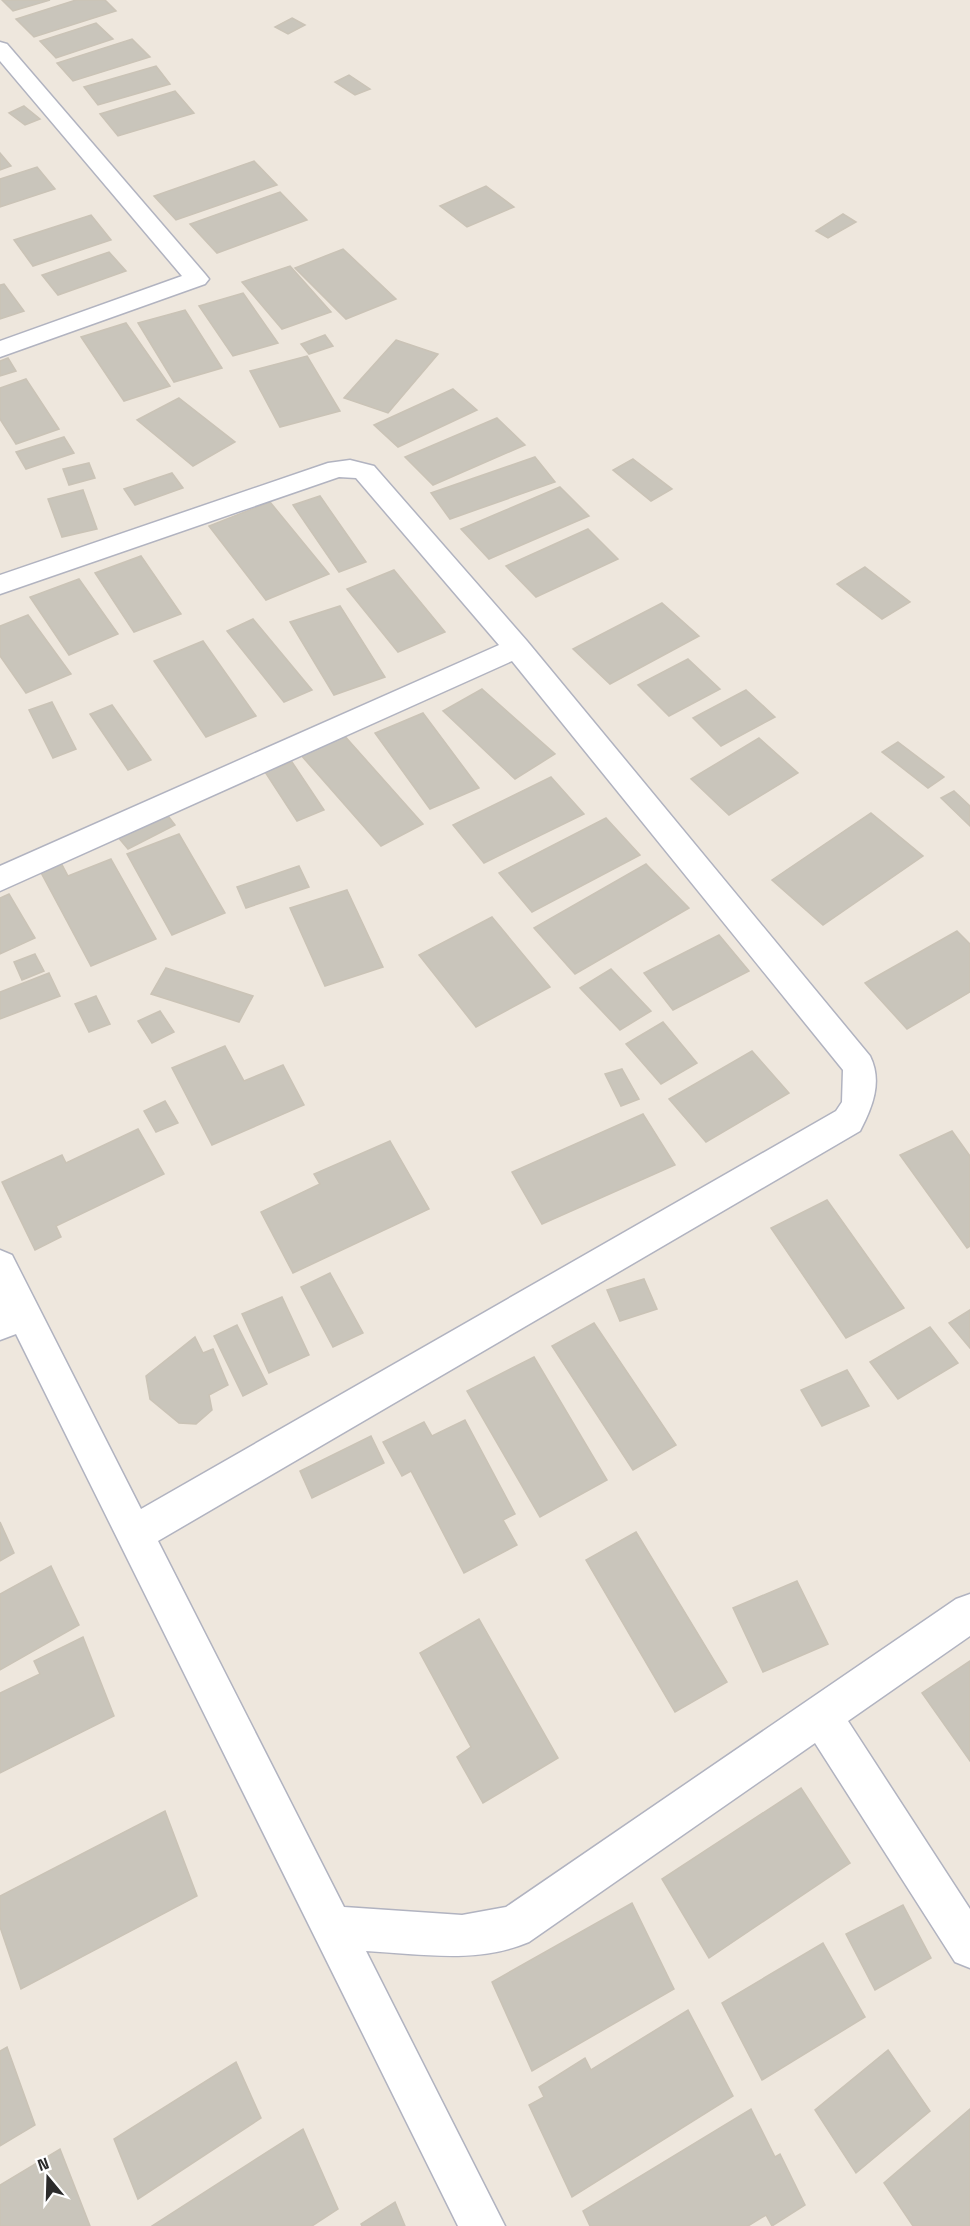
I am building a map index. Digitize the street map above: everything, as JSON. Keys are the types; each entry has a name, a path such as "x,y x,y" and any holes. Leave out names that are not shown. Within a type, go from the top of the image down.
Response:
{"street":[{"path":"0,48 196,279 0,350"},
{"path":"0,585 326,472 350,468 365,472 518,648 859,1066 858,1103 848,1121 134,1534"},
{"path":"0,879 518,648"},
{"path":"0,1266 12,1318 134,1534 482,2226"},
{"path":"331,1927 462,1936 514,1927 970,1613"},
{"path":"821,1716 970,1947"}],"building":[{"path":"2,0 50,0 13,11"},
{"path":"76,0 105,0 116,11 34,37 16,19"},
{"path":"292,18 305,25 288,34 275,27"},
{"path":"96,23 113,39 56,58 40,41"},
{"path":"132,39 150,57 73,81 57,63"},
{"path":"156,66 170,84 98,105 84,87"},
{"path":"349,75 370,89 355,95 335,82"},
{"path":"175,91 194,113 118,136 100,114"},
{"path":"24,106 40,119 25,125 9,113"},
{"path":"0,153 11,166 0,170"},
{"path":"254,161 277,185 176,220 154,196"},
{"path":"37,167 55,189 0,207 0,179"},
{"path":"486,186 514,207 467,227 440,206"},
{"path":"280,192 307,220 217,253 190,224"},
{"path":"843,214 856,222 828,238 816,231"},
{"path":"91,215 111,240 33,266 14,240"},
{"path":"343,249 396,299 346,319 295,268"},
{"path":"109,252 126,271 58,295 42,275"},
{"path":"290,266 331,312 282,329 242,282"},
{"path":"4,284 24,311 0,319 0,285"},
{"path":"243,293 278,343 233,356 199,306"},
{"path":"185,310 222,368 174,382 138,323"},
{"path":"126,323 170,386 124,401 81,337"},
{"path":"325,335 333,346 309,354 301,344"},
{"path":"396,340 438,354 388,413 344,398"},
{"path":"307,356 340,411 280,427 250,371"},
{"path":"8,358 16,371 0,376 0,361"},
{"path":"26,379 59,429 16,444 0,419 0,388"},
{"path":"453,389 477,410 398,447 374,425"},
{"path":"179,398 235,442 193,466 137,420"},
{"path":"497,418 525,445 433,485 405,457"},
{"path":"64,437 74,453 26,469 16,452"},
{"path":"535,457 555,482 450,519 431,493"},
{"path":"633,459 672,489 651,501 613,470"},
{"path":"89,463 95,478 69,485 63,469"},
{"path":"172,473 183,488 135,505 124,489"},
{"path":"560,487 589,516 489,559 461,529"},
{"path":"83,490 97,529 62,537 48,499"},
{"path":"320,496 366,562 339,572 293,505"},
{"path":"270,502 329,574 266,600 209,526"},
{"path":"588,529 618,559 536,597 506,566"},
{"path":"141,556 181,614 134,632 95,573"},
{"path":"865,567 910,602 882,619 837,584"},
{"path":"394,570 445,632 398,652 347,589"},
{"path":"79,579 118,634 69,655 30,597"},
{"path":"662,603 699,636 610,684 573,649"},
{"path":"340,606 385,677 334,695 290,622"},
{"path":"28,615 71,674 26,693 0,656 0,626"},
{"path":"253,619 312,690 284,702 227,631"},
{"path":"203,641 256,716 206,737 154,661"},
{"path":"688,659 720,689 669,716 638,685"},
{"path":"482,689 555,754 515,779 443,711"},
{"path":"746,690 775,717 721,746 693,718"},
{"path":"52,702 76,749 53,758 29,710"},
{"path":"112,705 151,760 128,770 90,714"},
{"path":"423,713 479,788 430,809 375,733"},
{"path":"342,733 423,824 381,846 300,754"},
{"path":"759,738 798,773 729,815 691,779"},
{"path":"898,742 944,777 928,788 882,752"},
{"path":"292,762 324,810 297,821 265,772"},
{"path":"551,777 584,814 484,863 453,825"},
{"path":"954,791 970,806 970,826 941,798"},
{"path":"165,812 175,825 128,849 117,836"},
{"path":"871,813 923,856 823,925 772,880"},
{"path":"606,818 640,855 532,912 499,873"},
{"path":"179,834 225,913 172,935 127,854"},
{"path":"111,859 156,939 91,966 39,869 60,861 68,876"},
{"path":"646,864 689,908 575,974 534,928"},
{"path":"299,866 309,887 246,908 237,887"},
{"path":"347,890 383,967 325,986 290,908"},
{"path":"9,894 35,938 0,954 0,898"},
{"path":"492,917 550,987 476,1027 419,955"},
{"path":"957,931 970,944 970,992 907,1029 865,983"},
{"path":"719,935 749,971 673,1010 644,973"},
{"path":"35,954 44,971 22,980 14,962"},
{"path":"166,968 253,996 239,1022 151,994"},
{"path":"611,969 651,1011 620,1030 580,988"},
{"path":"49,973 60,996 0,1019 0,992"},
{"path":"96,996 110,1024 89,1032 75,1004"},
{"path":"160,1011 174,1032 152,1043 138,1021"},
{"path":"663,1022 697,1063 661,1084 626,1044"},
{"path":"225,1046 244,1081 283,1065 304,1105 212,1145 172,1068"},
{"path":"752,1051 789,1093 706,1142 669,1099"},
{"path":"622,1069 639,1099 621,1106 605,1074"},
{"path":"165,1101 178,1123 156,1132 144,1111"},
{"path":"643,1114 675,1165 542,1224 512,1172"},
{"path":"138,1129 164,1174 56,1226 61,1237 35,1250 2,1182 62,1155 66,1163"},
{"path":"952,1131 970,1156 970,1246 967,1248 900,1155"},
{"path":"390,1141 429,1209 293,1273 261,1212 320,1184 314,1174"},
{"path":"827,1200 904,1308 846,1338 771,1228"},
{"path":"330,1273 363,1333 333,1347 301,1287"},
{"path":"644,1279 657,1309 620,1321 607,1290"},
{"path":"282,1297 309,1355 269,1373 242,1314"},
{"path":"970,1310 970,1348 949,1323"},
{"path":"594,1323 676,1445 633,1470 552,1346"},
{"path":"237,1325 267,1384 243,1396 214,1336"},
{"path":"930,1327 958,1363 898,1399 870,1362"},
{"path":"195,1337 203,1353 213,1349 228,1385 209,1395 212,1410 196,1424 179,1423 150,1399 146,1376"},
{"path":"534,1357 607,1480 540,1517 467,1391"},
{"path":"847,1370 869,1406 822,1426 801,1390"},
{"path":"465,1420 515,1514 503,1520 517,1545 464,1573 411,1471 402,1476 383,1442 424,1422 432,1436"},
{"path":"371,1436 384,1463 312,1498 300,1471"},
{"path":"0,1522 14,1553 0,1561"},
{"path":"636,1532 727,1682 675,1712 586,1560"},
{"path":"51,1566 79,1625 0,1670 0,1594"},
{"path":"797,1581 828,1644 763,1672 733,1608"},
{"path":"479,1619 558,1758 483,1803 457,1757 471,1747 420,1653"},
{"path":"83,1637 114,1716 0,1773 0,1693 40,1674 34,1661"},
{"path":"970,1661 970,1761 922,1693"},
{"path":"801,1788 850,1863 709,1958 662,1879"},
{"path":"165,1811 197,1896 21,1989 0,1927 0,1896"},
{"path":"632,1903 674,1989 532,2071 492,1982"},
{"path":"903,1905 931,1958 875,1990 846,1934"},
{"path":"823,1943 865,2017 762,2080 722,2003"},
{"path":"688,2010 733,2096 572,2197 529,2105 544,2097 539,2087 585,2058 591,2070"},
{"path":"7,2047 35,2125 0,2146 0,2051"},
{"path":"888,2050 930,2111 856,2173 815,2110"},
{"path":"236,2062 261,2118 138,2199 114,2139"},
{"path":"751,2109 775,2157 780,2154 805,2205 772,2226 766,2215 748,2226 590,2226 583,2211"},
{"path":"970,2109 970,2226 913,2226 884,2183"},
{"path":"303,2129 338,2209 312,2226 152,2226"},
{"path":"60,2149 90,2226 0,2226 0,2185"},
{"path":"395,2202 405,2226 362,2226 361,2224"}]}
